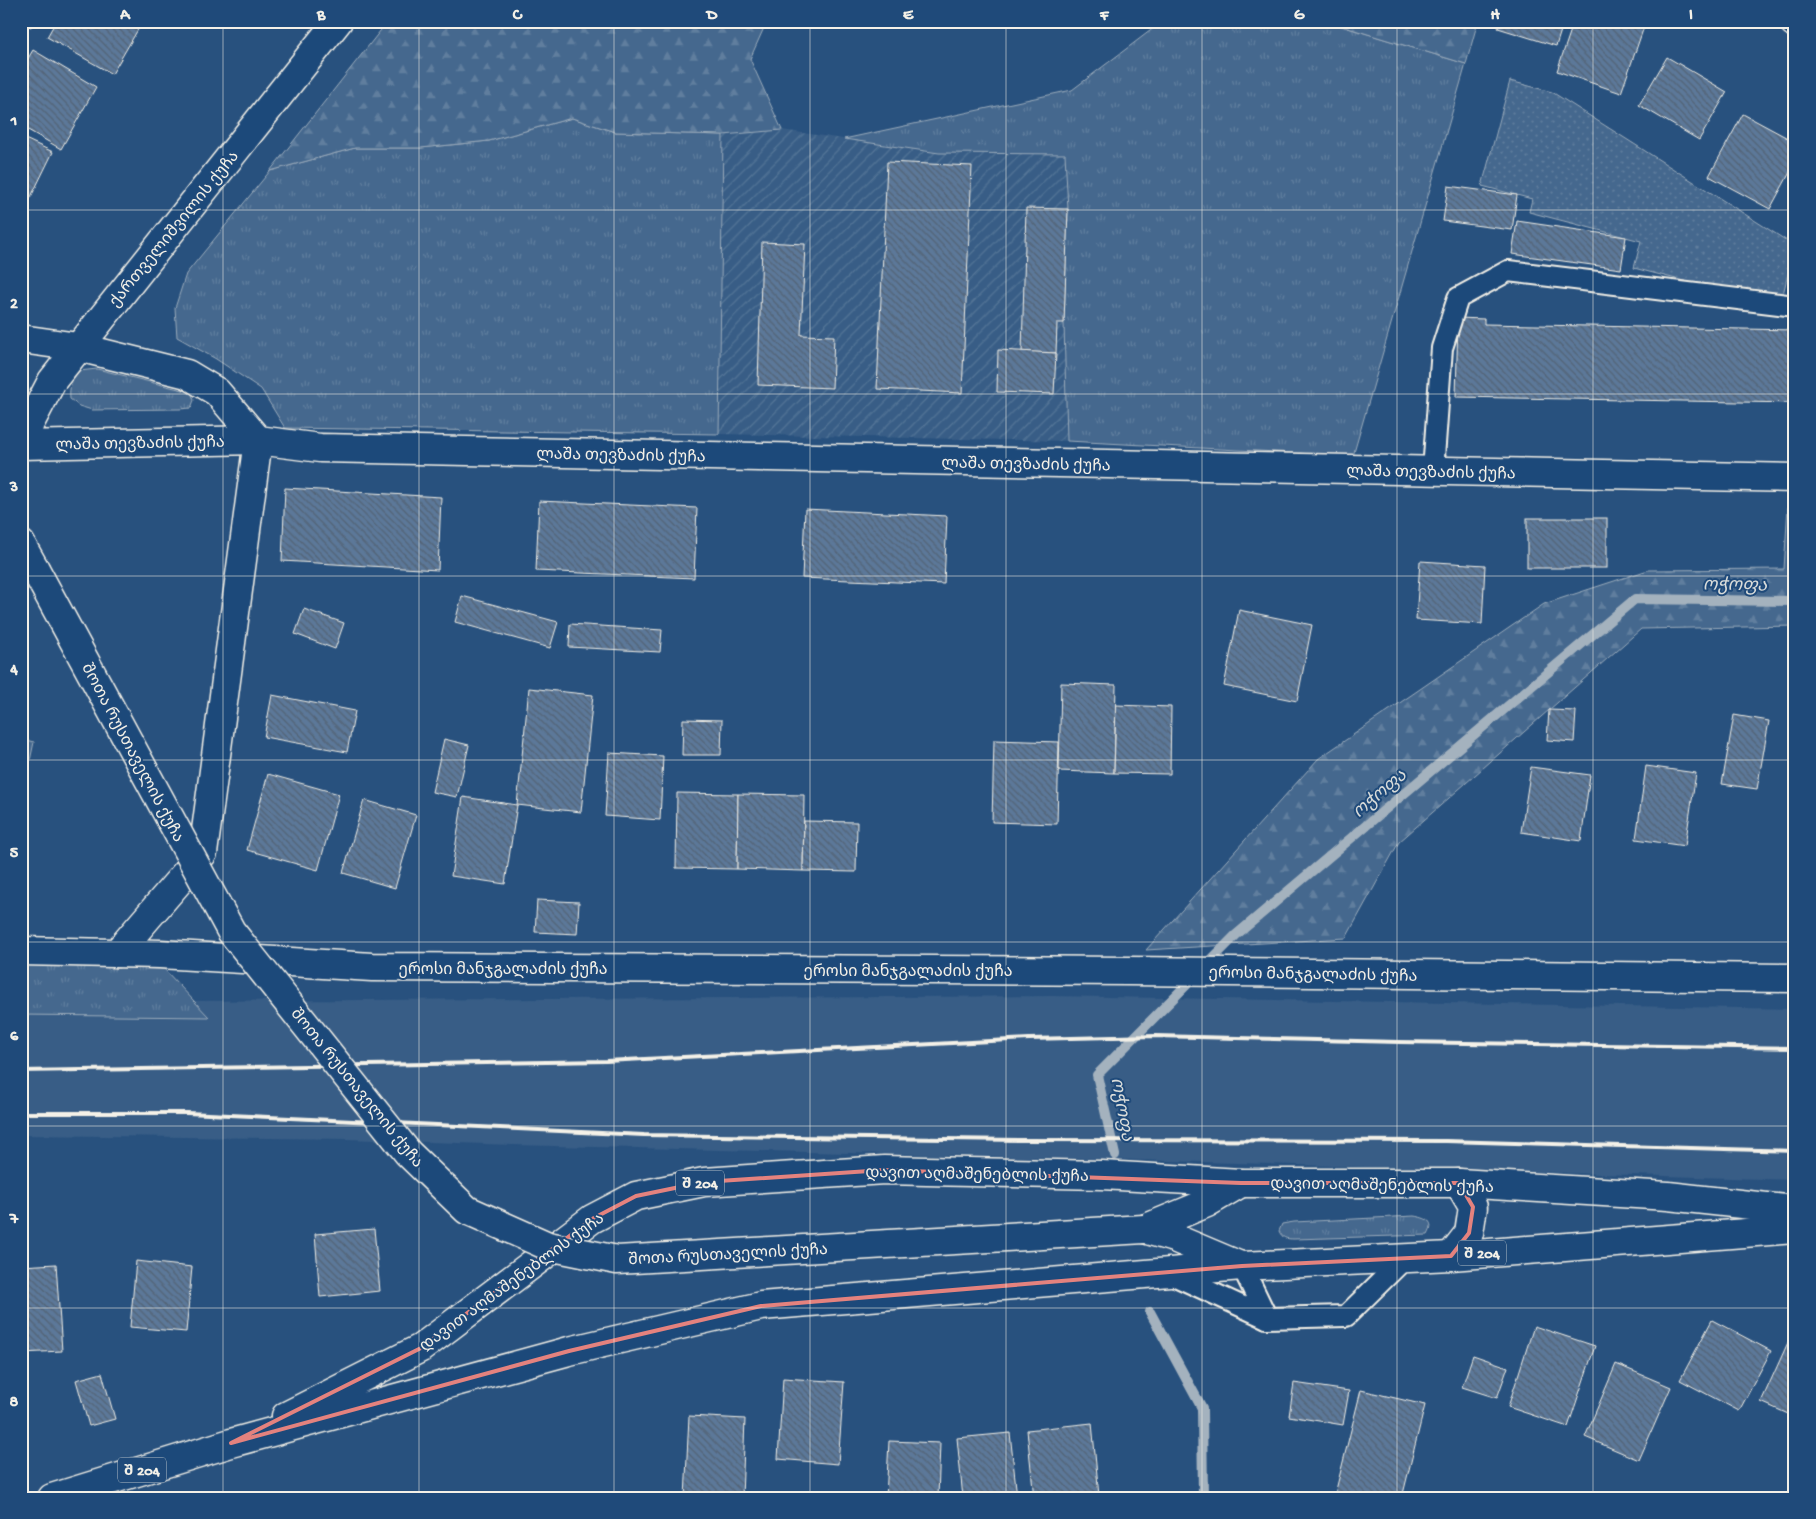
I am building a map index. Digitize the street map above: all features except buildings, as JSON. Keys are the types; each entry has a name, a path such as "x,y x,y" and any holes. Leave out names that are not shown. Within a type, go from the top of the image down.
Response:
{"main road":[{"name":"ქართველიშვილის ქუჩა","path":"22,445 30,424 52,381 338,21"},
{"name":"ლაშა თევზაძის ქუჩა","path":"21,339 78,347 187,374 218,392 258,440"},
{"name":"ლაშა თევზაძის ქუჩა","path":"22,445 258,440 320,448 1795,478"},
{"path":"117,953 203,853 258,440"},
{"name":"შოთა რუსთაველის ქუჩა","path":"21,544 231,931 408,1153 467,1210 548,1246 617,1260 1144,1229 1207,1203 1241,1183"},
{"name":"ეროსი მანჯგალაძის ქუჩა","path":"21,951 160,954 372,967 1128,971 1795,978"},
{"name":"დავით აღმაშენებლის ქუჩა","path":"231,1443 421,1348 592,1219 636,1196 704,1182 884,1170 1102,1175 1241,1183 1459,1183 1668,1196 1795,1210"},
{"path":"1451,1256 1469,1233 1474,1207 1459,1183"},
{"name":"შოთა რუსთაველის ქუჩა","path":"1144,1229 1174,1238 1242,1266"},
{"name":"დავით აღმაშენებლის ქუჩა","path":"52,1498 231,1443 569,1351 761,1306 1242,1266 1451,1256 1795,1229"}],"lane":[{"path":"1433,471 1442,348 1458,298 1508,271 1795,306"},
{"path":"1168,1273 1267,1318 1346,1316 1404,1258"},
{"path":"1242,1266 1267,1318"}],"highlighted area":[{"path":"884,1170 1241,1183 1459,1183 1473,1207 1469,1233 1451,1256 1242,1266 761,1306 569,1351 231,1443 421,1348 592,1219 636,1196 704,1182"}],"shaded area":[{"path":"782,130 939,153 1065,154 1068,209 1064,323 1067,441 719,434 723,135"},
{"path":"1053,996 1795,1009 1795,1180 347,1139 21,1135 21,1002"}],"green space":[{"path":"388,21 767,21 750,59 782,130 723,135 615,132 572,118 489,141 421,148 355,148 270,171"},
{"path":"1163,21 1325,21 1466,64 1353,456 1067,441 1064,323 1068,209 1065,154 939,153 844,139 1072,90"},
{"path":"1325,21 1478,21 1466,64"},
{"path":"1510,81 1552,92 1795,246 1780,306 1634,268 1641,241 1529,212 1532,199 1482,186"},
{"path":"572,118 615,132 723,135 719,434 285,428 261,389 216,359 177,337 175,308 186,274 270,171 355,148 421,148 489,141"},
{"path":"97,369 191,392 194,400 191,408 180,409 92,410 79,406 70,399 72,381 79,371"},
{"path":"1789,491 1795,491 1795,626 1641,629 1399,842 1346,938 1146,950 1318,759 1544,604 1648,570 1784,569"},
{"path":"21,739 34,742 21,803"},
{"path":"21,965 164,969 209,1017 21,1015"},
{"path":"1414,1216 1426,1219 1430,1223 1428,1235 1291,1239 1283,1237 1279,1231 1282,1224 1294,1222"}],"waterway":[{"name":"ოჭოფა","path":"1115,1155 1097,1075 1236,935 1635,599 1795,601"},
{"name":"ოჭოფა","path":"1150,1312 1202,1408 1203,1498"}],"railway":[{"path":"21,1071 606,1061 1029,1039 1156,1036 1795,1048"},
{"path":"21,1113 187,1113 644,1135 1019,1140 1446,1141 1795,1151"}]}
